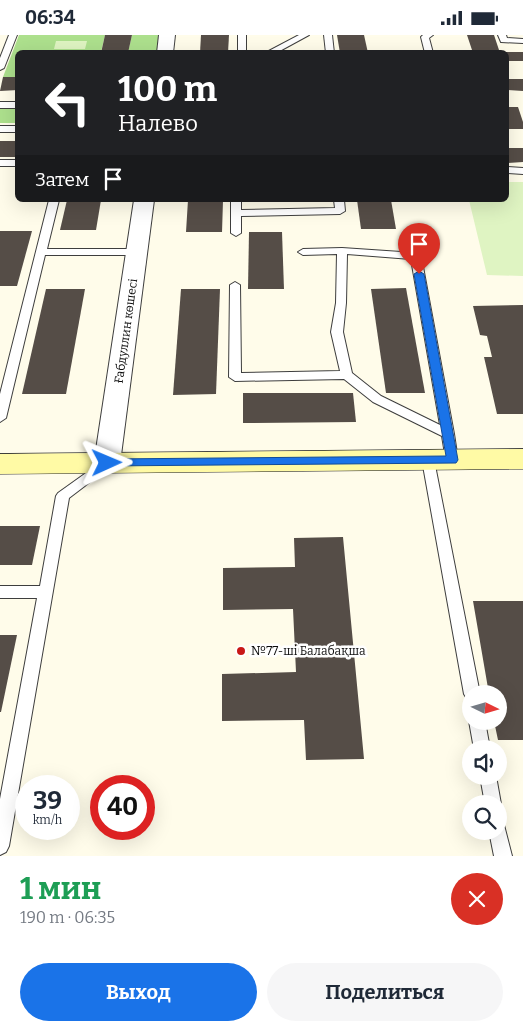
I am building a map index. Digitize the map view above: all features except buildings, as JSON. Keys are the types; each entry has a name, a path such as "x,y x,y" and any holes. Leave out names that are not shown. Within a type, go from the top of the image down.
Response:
{"street":[{"path":"165,50 167,35"},
{"name":"Ғабдуллин көшесі","path":"107,463 144,202"},
{"path":"0,464 107,463 443,451 523,459"}],"lane":[{"path":"0,68 13,35"},
{"path":"242,35 242,50"},
{"path":"275,50 305,35"},
{"path":"328,35 330,50"},
{"path":"428,50 426,37 429,35"},
{"path":"502,35 504,40 523,41"},
{"path":"0,105 15,105"},
{"path":"0,129 15,129"},
{"path":"0,163 15,163"},
{"path":"509,171 523,171"},
{"path":"0,418 5,376 54,202"},
{"path":"236,202 236,233"},
{"path":"236,213 340,211 339,202"},
{"path":"342,251 341,303 337,331 347,375 443,451"},
{"path":"303,252 342,251 416,256 443,451 471,685"},
{"path":"41,252 137,252"},
{"path":"235,285 235,377 347,375"},
{"path":"0,846 63,496 107,463"},
{"path":"0,592 45,591"},
{"path":"500,840 503,856"}],"green space":[{"path":"19,35 105,35 101,50 15,50 15,77 3,77"},
{"path":"132,35 160,35 157,50 129,50"},
{"path":"56,41 87,41 85,49 54,49"},
{"path":"0,108 15,108 15,123 0,123"},
{"path":"509,182 523,182 523,276 487,275 469,202 509,202"}],"place":[{"name":"№77-ші Балабақша","path":"241,651"}],"route":[{"path":"107,463 452,460 419,274"}]}
